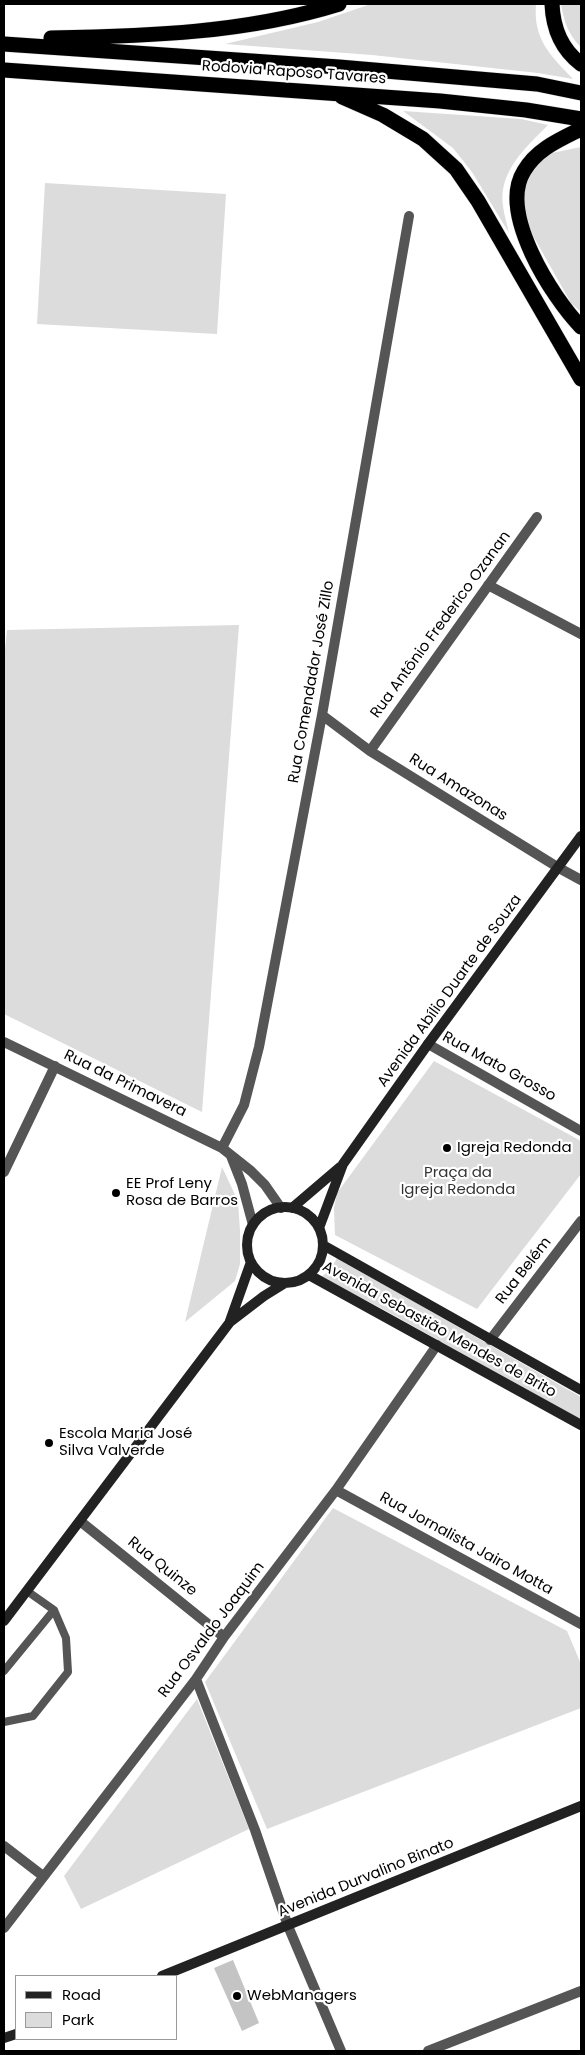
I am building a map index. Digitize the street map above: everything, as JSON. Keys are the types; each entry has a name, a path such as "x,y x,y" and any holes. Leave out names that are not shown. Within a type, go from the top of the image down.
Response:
{"highway":[{"path":"4,38 124,36 231,28 309,13 339,4"},
{"path":"552,4 553,20 559,38 567,51 581,64"},
{"name":"Rodovia Raposo Tavares","path":"4,44 339,67 537,84 581,92"},
{"name":"Rodovia Raposo Tavares","path":"4,70 449,102 526,110 581,120"},
{"path":"332,93 383,115 423,139 456,169 478,201 581,379"},
{"path":"581,129 546,146 530,163 523,172 517,188 517,209 526,242 564,308 581,327"}],"main road":[{"name":"Avenida Abílio Duarte de Souza","path":"292,1208 343,1164 428,1044 581,836"},
{"name":"Avenida Abílio Duarte de Souza","path":"319,1228 343,1164"},
{"path":"292,1208 308,1215 319,1228 323,1246 322,1256 317,1267 309,1275 298,1281 285,1283 272,1281 260,1273 251,1262 247,1243 253,1225 261,1216 270,1210 292,1208"},
{"name":"Avenida Sebastião Mendes de Brito","path":"323,1246 581,1390"},
{"path":"230,1322 251,1262"},
{"name":"Avenida Sebastião Mendes de Brito","path":"309,1275 581,1425"},
{"path":"4,1621 230,1322 264,1296 285,1283"},
{"name":"Avenida Durvalino Binato","path":"165,1975 581,1806"}],"street":[{"name":"Rua Comendador José Zillo","path":"222,1148 244,1105 259,1047 322,715 409,216"},
{"name":"Rua Antônio Frederico Ozanan","path":"370,751 537,517"},
{"path":"488,585 581,634"},
{"name":"Rua Amazonas","path":"322,715 370,751 581,880"},
{"name":"Rua da Primavera","path":"4,1042 222,1148 265,1185 281,1208"},
{"name":"Rua Mato Grosso","path":"428,1044 581,1131"},
{"path":"4,1172 55,1066"},
{"path":"231,1155 242,1184 253,1225"},
{"name":"Rua Belém","path":"490,1340 581,1222"},
{"name":"Rua Osvaldo Joaquim","path":"4,1928 196,1679 224,1637 336,1490 437,1345"},
{"name":"Rua Jornalista Jairo Motta","path":"336,1490 581,1624"},
{"name":"Rua Quinze","path":"80,1521 224,1637"},
{"path":"196,1679 255,1830 288,1926 341,2051"},
{"path":"4,1846 43,1876"},
{"path":"428,2051 581,1991"}],"lane":[{"path":"4,1722 32,1716 68,1672 66,1638 54,1610 27,1591"},
{"path":"4,1671 54,1610"}],"green space":[{"path":"371,4 536,4 537,27 540,37 550,54 573,79 538,73 372,55 225,44 318,22"},
{"path":"561,4 581,4 581,47 567,27"},
{"path":"403,111 521,119 548,125 515,161 505,182 503,206 509,233 472,172 453,148"},
{"path":"581,147 581,312 571,303 527,225 523,204 525,187 536,166 552,153"},
{"path":"45,183 226,194 217,334 37,324"},
{"path":"239,625 202,1112 4,1014 4,660 7,630"},
{"name":"Praça da Igreja Redonda","path":"434,1061 581,1141 581,1174 477,1309 335,1235 334,1208 337,1193"},
{"path":"222,1167 238,1201 240,1264 235,1281 185,1322"},
{"path":"337,1258 581,1397 581,1420 379,1307 321,1277 330,1270"},
{"path":"333,1508 567,1631 581,1664 581,1708 267,1829 205,1682"},
{"path":"197,1699 249,1829 81,1909 64,1876"}],"building":[{"name":"WebManagers","path":"233,1960 259,2023 242,2031 214,1968"}],"place":[{"name":"Igreja Redonda","path":"447,1148"},
{"name":"EE Prof Leny Rosa de Barros","path":"116,1193"},
{"name":"Escola Maria José Silva Valverde","path":"49,1443"},
{"name":"WebManagers","path":"237,1996"}]}
